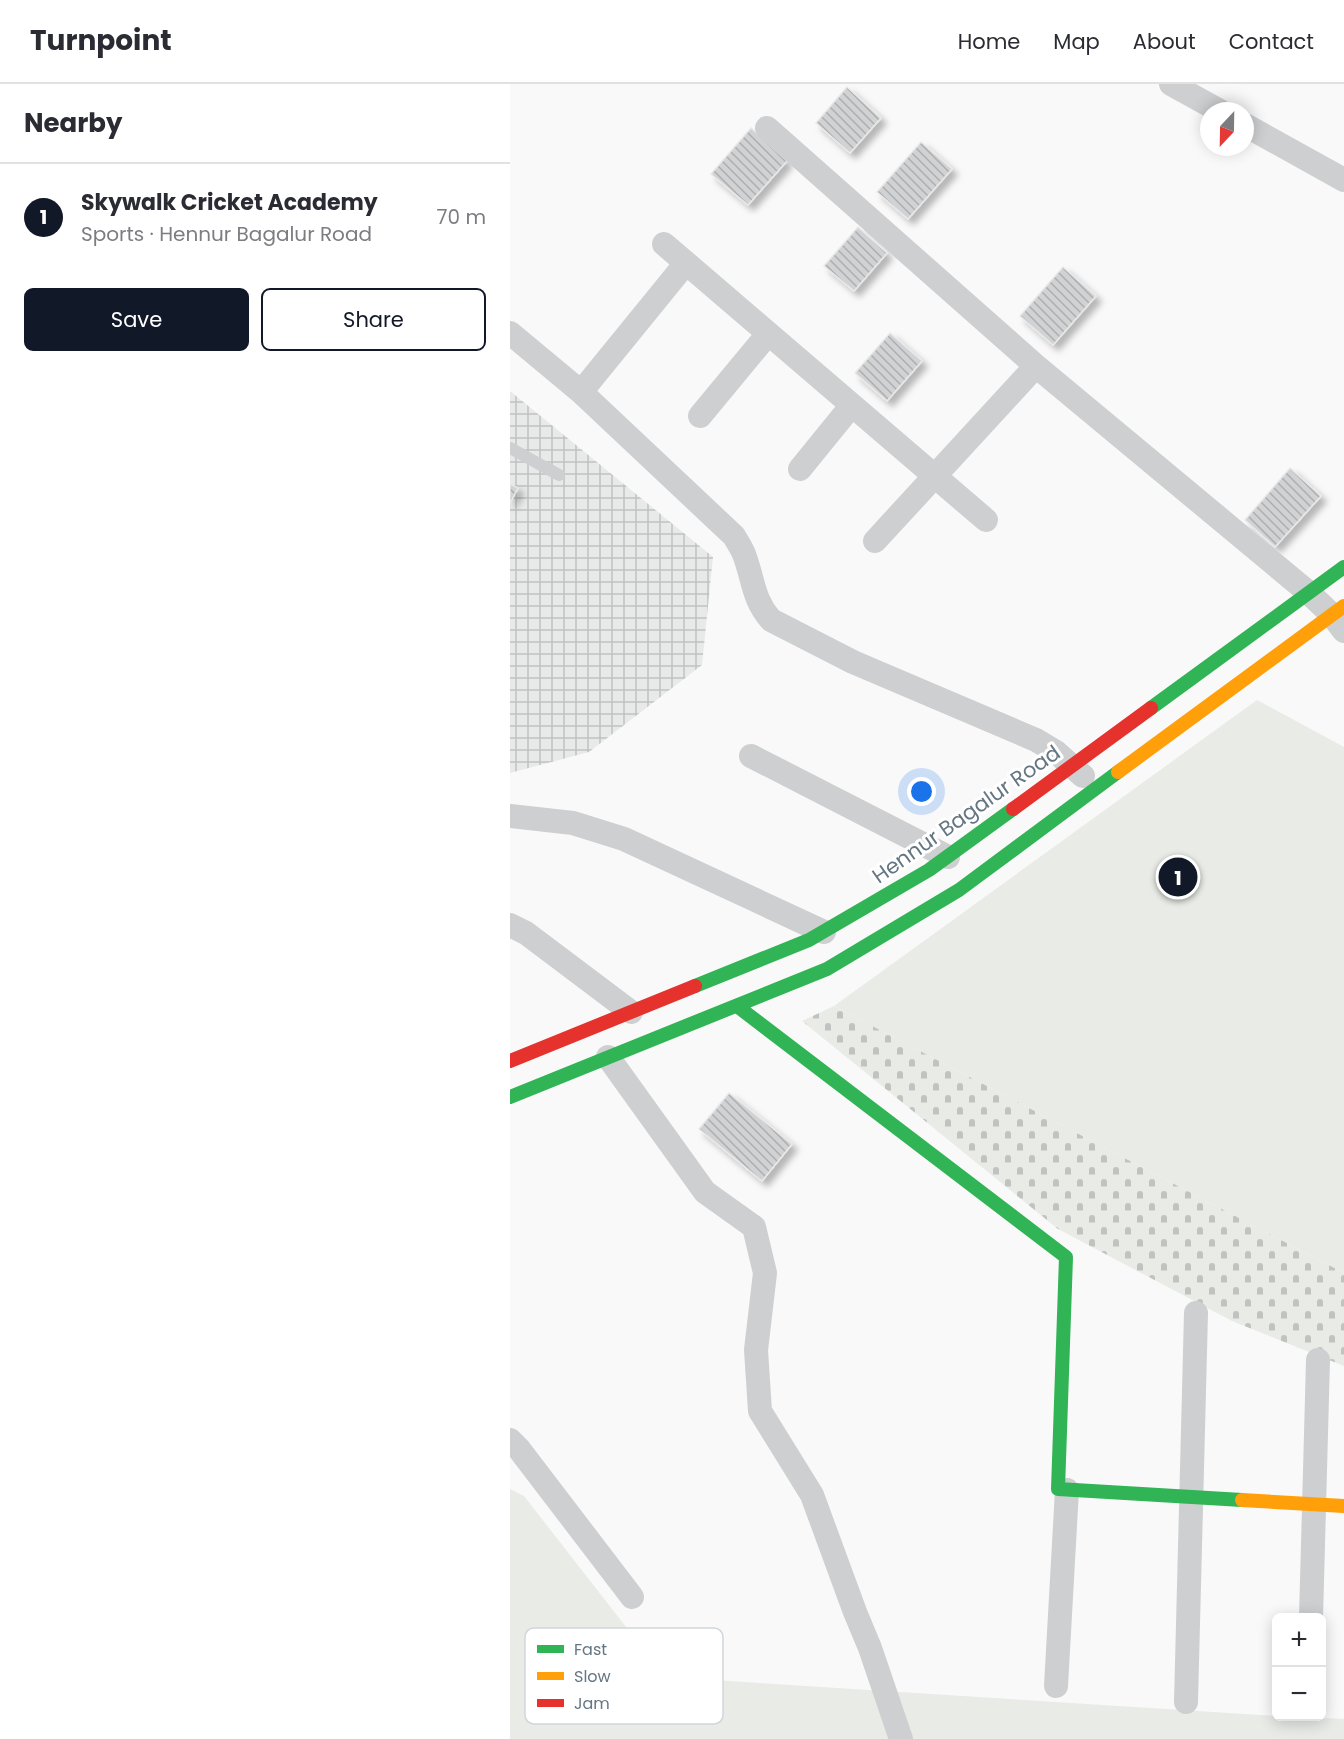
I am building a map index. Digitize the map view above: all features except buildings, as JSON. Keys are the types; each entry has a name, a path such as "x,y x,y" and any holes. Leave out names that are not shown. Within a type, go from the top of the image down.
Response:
{"main road":[{"name":"Hennur Bagalur Road","path":"510,1061 809,940 929,870 1344,567"},
{"path":"510,1096 827,969 958,890 1096,788 1340,617"},
{"path":"737,1006 1066,1257 1058,1489 1344,1506"}],"street":[{"path":"1171,84 1204,102"},
{"path":"767,128 1036,366 1340,617"},
{"path":"1254,130 1344,180"},
{"path":"664,244 986,520"},
{"path":"580,392 686,262"},
{"path":"510,333 580,392 734,536 745,556 761,609 771,620 853,662 1036,740 1056,752 1096,788"},
{"path":"700,416 768,334"},
{"path":"875,541 1036,366"},
{"path":"800,469 852,405"},
{"path":"751,756 948,857"},
{"path":"510,816 573,823 624,839 824,932"},
{"path":"510,925 525,933 631,1012"},
{"path":"608,1057 705,1192 754,1227 765,1273 756,1350 760,1411 812,1495 870,1648 901,1739"},
{"path":"1186,1702 1196,1313"},
{"path":"1311,1613 1318,1360"},
{"path":"510,1440 632,1597"},
{"path":"1056,1686 1067,1490"}],"lane":[{"path":"510,448 559,475"}],"shaded area":[{"path":"510,391 713,557 702,665 589,752 510,773"}],"green space":[{"path":"1257,700 1344,747 1344,1273 834,1006"},
{"path":"834,1006 1344,1273 1344,1366 1232,1321 1058,1229 802,1021"},
{"path":"510,1489 524,1496 627,1628 525,1628 525,1724 723,1724 723,1681 1272,1716 1272,1721 1344,1719 1344,1739 510,1739"}],"traffic: fast":[{"path":"1151,708 1344,567"},
{"path":"510,1097 827,969 959,890 1118,772"},
{"path":"695,986 809,940 929,870 1013,809"},
{"path":"737,1006 1066,1257 1058,1489 1242,1500"}],"traffic: slow":[{"path":"1118,772 1344,606"},
{"path":"1242,1500 1344,1506"}],"traffic: jam":[{"path":"1013,809 1151,708"},
{"path":"510,1061 695,986"}],"place":[{"name":"Skywalk Cricket Academy","path":"1178,877"}]}
